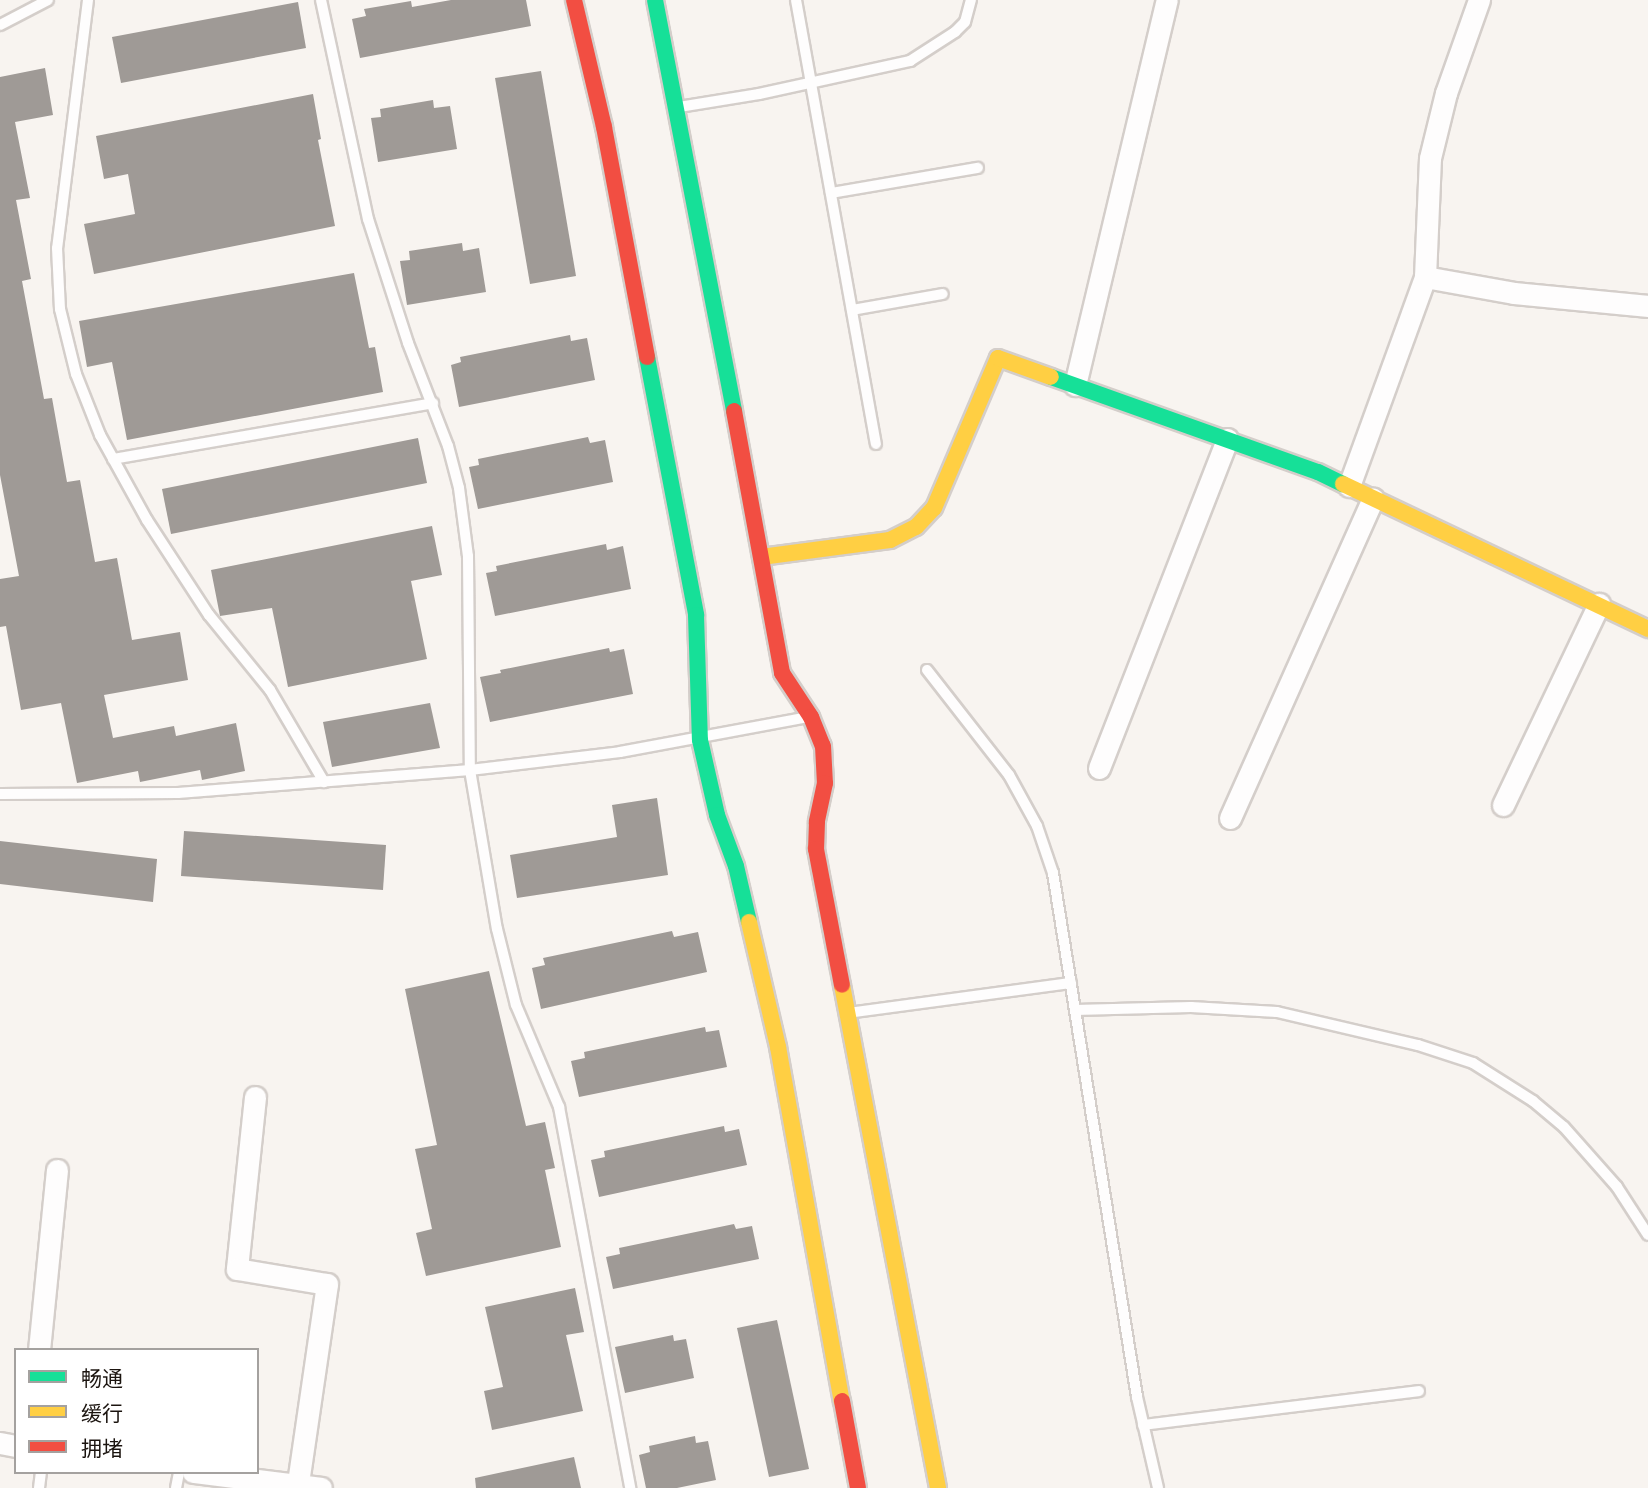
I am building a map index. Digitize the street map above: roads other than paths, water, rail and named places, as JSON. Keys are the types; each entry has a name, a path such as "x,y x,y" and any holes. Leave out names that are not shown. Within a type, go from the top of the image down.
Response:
{"street":[{"path":"574,0 604,127 696,615 700,738 717,815 736,866 778,1047 858,1488"},
{"path":"655,0 782,673 811,717 823,746 826,765 817,822 816,849 938,1488"},
{"path":"1074,385 1167,0"},
{"path":"1349,486 1425,277 1430,158 1446,93 1479,0"},
{"path":"1425,277 1514,293 1648,306"},
{"path":"761,558 890,540 916,527 933,508 998,358 1227,439 1349,486 1648,629"},
{"path":"1099,768 1227,439"},
{"path":"1230,818 1374,498"},
{"path":"1503,805 1599,604"},
{"path":"255,1097 237,1269 327,1284 298,1484"},
{"path":"38,1348 57,1170"},
{"path":"210,1474 321,1488"}],"lane":[{"path":"0,25 48,0"},
{"path":"88,0 57,248 56,278 62,320 76,374 113,459 181,575 270,690 324,782"},
{"path":"321,0 368,219 404,331 448,446 465,523 469,591 470,770 506,970 516,1005 559,1107 630,1488"},
{"path":"796,0 876,444"},
{"path":"677,107 890,67 928,52 965,22 971,0"},
{"path":"831,193 978,168"},
{"path":"852,310 943,294"},
{"path":"113,459 433,403"},
{"path":"927,670 1009,775 1037,826 1053,873 1143,1425 1158,1488"},
{"path":"0,794 178,793 470,770 620,752 811,717"},
{"path":"848,1013 1071,983"},
{"path":"1075,1010 1191,1007 1277,1012 1405,1042 1474,1063 1534,1101 1564,1127 1617,1187 1648,1235"},
{"path":"1143,1425 1419,1391"}]}
